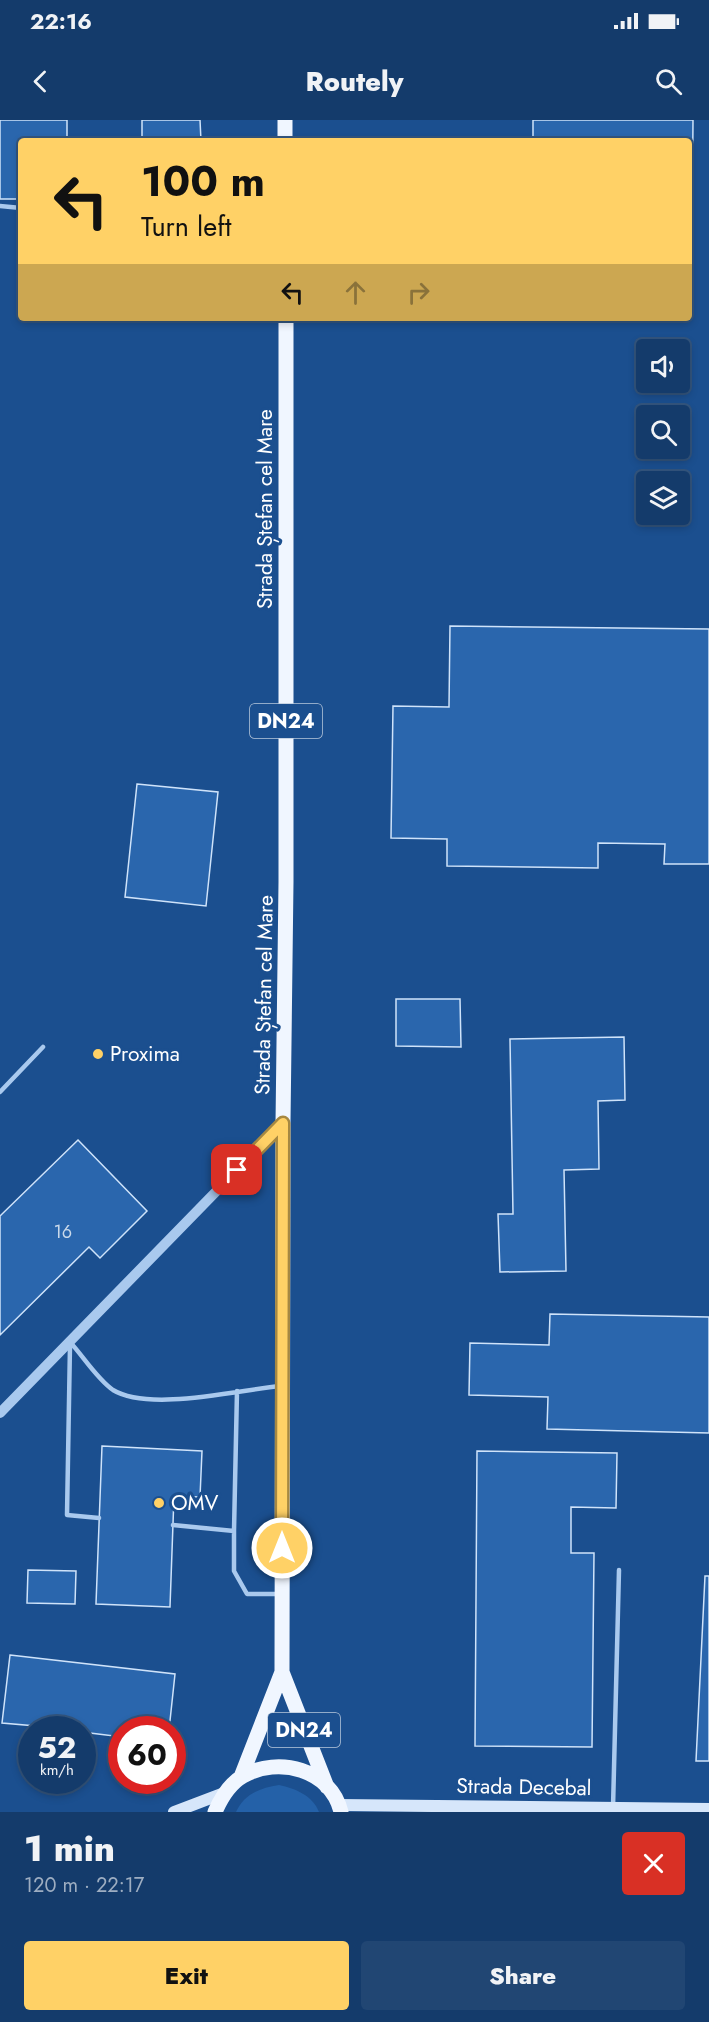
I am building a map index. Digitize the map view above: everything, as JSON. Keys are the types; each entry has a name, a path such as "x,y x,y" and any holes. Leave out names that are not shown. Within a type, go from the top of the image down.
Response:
{"main road":[{"path":"285,120 285,138"},
{"name":"Strada Ștefan cel Mare","path":"241,1777 282,1672 281,1386 286,882 286,321"},
{"name":"Strada Ștefan cel Mare","path":"282,1672 327,1787"},
{"path":"215,1812 224,1793 241,1777 262,1767 286,1766 309,1773 327,1787 340,1808"},
{"path":"174,1812 224,1793"},
{"name":"Strada Decebal","path":"340,1808 709,1809"}],"street":[{"path":"0,1413 283,1123"}],"lane":[{"path":"0,206 18,208"},
{"path":"0,1092 43,1047"},
{"path":"70,1342 112,1389 130,1397 203,1399 237,1391 281,1386"},
{"path":"70,1342 67,1515 99,1518"},
{"path":"237,1391 234,1571 247,1594 282,1594"},
{"path":"173,1525 234,1531"},
{"path":"613,1808 619,1570"}],"shaded area":[{"path":"279,1785 308,1797 319,1812 236,1812 248,1796 265,1788"}],"building":[{"path":"0,120 67,120 67,138 18,138 18,199 0,199"},
{"path":"142,120 200,120 201,138 142,138"},
{"path":"533,120 693,120 692,244 692,138 533,138"},
{"path":"450,626 709,629 709,864 664,864 665,844 598,843 598,868 447,866 447,839 391,838 393,706 449,707"},
{"path":"137,784 218,792 206,906 125,897"},
{"path":"396,999 460,999 461,1047 396,1046"},
{"path":"624,1037 625,1100 598,1101 599,1169 564,1170 566,1271 500,1272 498,1214 513,1214 510,1039"},
{"path":"78,1140 147,1211 100,1258 89,1247 0,1335 0,1216"},
{"path":"550,1314 709,1317 709,1433 547,1429 548,1397 469,1395 470,1343 549,1345"},
{"path":"102,1446 202,1451 200,1497 174,1496 170,1607 96,1604"},
{"path":"477,1451 617,1453 616,1508 571,1507 571,1553 594,1553 592,1747 475,1746"},
{"path":"28,1570 76,1571 75,1604 27,1603"},
{"path":"705,1576 709,1576 709,1761 696,1761"},
{"path":"10,1655 175,1674 170,1716 108,1716 108,1735 96,1734 96,1716 18,1716 18,1724 2,1723"}],"place":[{"name":"Proxima","path":"98,1054"},
{"name":"OMV","path":"159,1503"}],"route":[{"path":"237,1170 283,1123 282,1548"}]}
